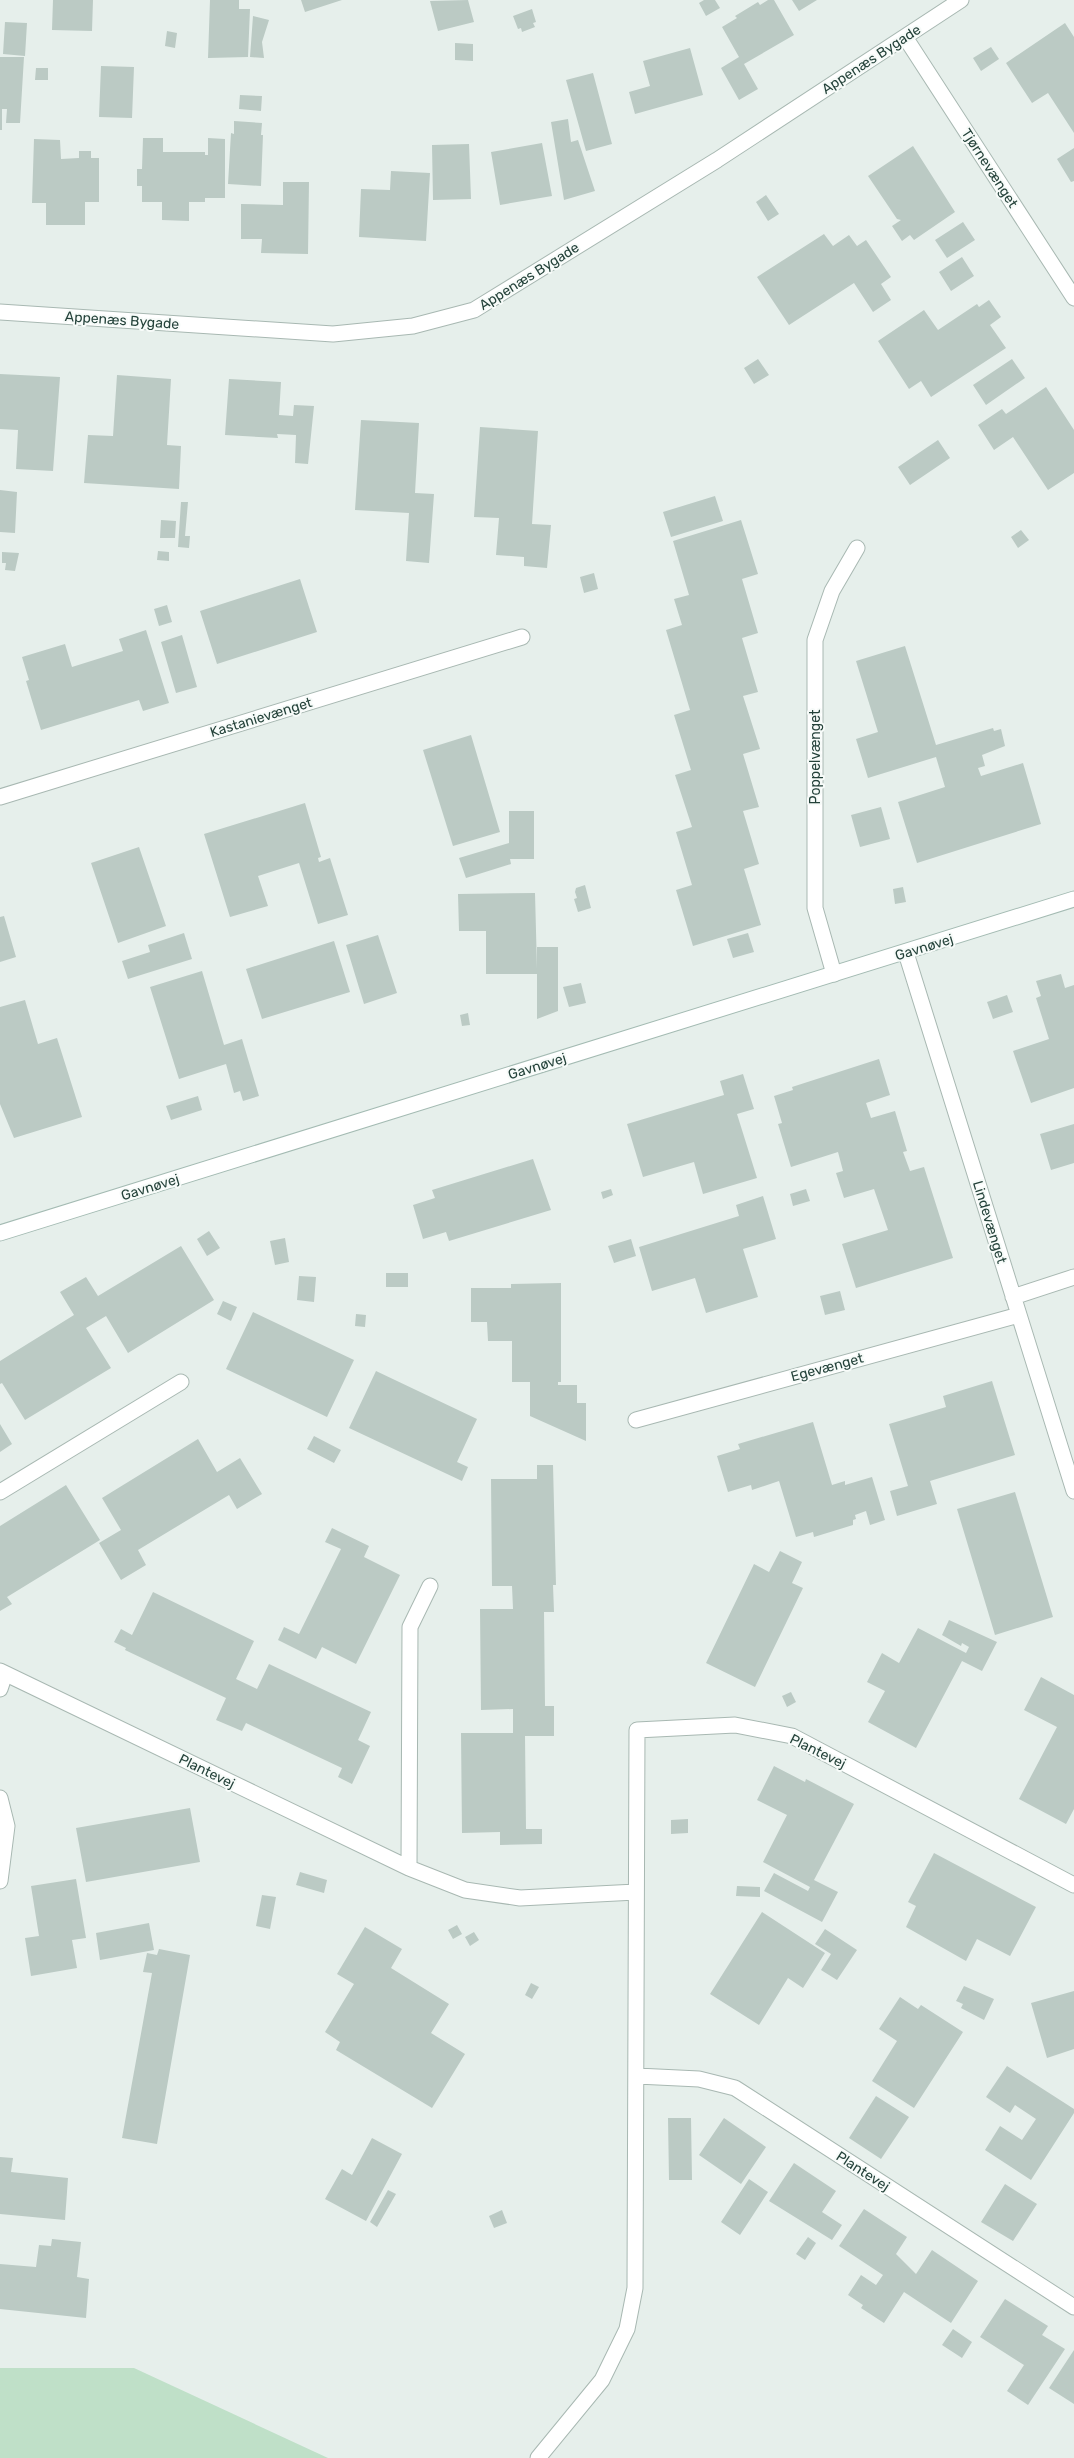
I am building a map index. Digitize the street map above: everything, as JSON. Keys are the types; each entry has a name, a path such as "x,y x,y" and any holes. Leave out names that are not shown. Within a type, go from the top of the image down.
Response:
{"street":[{"name":"Appenæs Bygade","path":"0,312 332,334 413,326 474,310 717,160 961,0"},
{"name":"Tjørnevænget","path":"905,38 1074,298"},
{"name":"Poppelvænget","path":"834,974 815,908 815,640 832,591 857,548"},
{"name":"Kastanievænget","path":"0,797 522,637"},
{"name":"Gavnøvej","path":"0,1233 906,953 1074,899"},
{"name":"Lindevænget","path":"906,953 1074,1491"},
{"path":"1013,1297 1074,1277"},
{"name":"Egevænget","path":"636,1420 1019,1315"},
{"path":"0,1492 181,1382"},
{"path":"409,1868 410,1627 430,1586"},
{"name":"Plantevej","path":"0,1689 2,1672 409,1868 465,1890 520,1898 636,1892"},
{"name":"Plantevej","path":"538,2458 602,2380 627,2329 635,2288 637,1730 735,1725 792,1736 1074,1885"},
{"path":"0,1798 7,1826 0,1881"},
{"name":"Plantevej","path":"637,2076 699,2079 735,2088 1074,2307"}],"green space":[{"path":"0,2368 134,2368 328,2458 0,2458"}],"building":[{"path":"53,0 93,0 92,31 52,30"},
{"path":"210,0 239,0 239,9 250,9 248,57 208,58"},
{"path":"301,0 342,0 305,12"},
{"path":"468,0 474,22 438,31 430,1"},
{"path":"704,0 715,0 720,8 706,16 699,3"},
{"path":"768,0 774,0 794,35 744,64 758,89 739,100 721,68 739,57 722,27 737,18 735,16 758,2 760,5"},
{"path":"792,0 817,0 799,11"},
{"path":"532,9 536,22 533,23 535,27 522,32 521,28 518,29 513,16"},
{"path":"253,16 269,20 262,42 264,58 250,57"},
{"path":"5,22 27,23 25,56 3,54"},
{"path":"1065,23 1074,37 1074,133 1048,93 1032,103 1006,63"},
{"path":"167,31 177,33 175,48 165,46"},
{"path":"455,43 473,44 473,61 455,60"},
{"path":"991,47 999,59 981,71 973,58"},
{"path":"690,48 703,95 635,114 629,92 650,86 643,61"},
{"path":"0,57 24,57 20,123 6,123 7,109 2,109 2,130 0,130"},
{"path":"101,66 134,67 132,118 99,117"},
{"path":"36,68 48,68 48,80 35,80"},
{"path":"593,73 612,144 586,151 566,80"},
{"path":"240,95 262,96 261,111 239,109"},
{"path":"568,119 571,142 578,140 595,191 564,200 551,122"},
{"path":"234,121 262,123 261,186 228,184 231,133 234,134"},
{"path":"143,138 163,138 163,152 205,152 205,155 208,155 208,138 225,139 225,198 205,198 205,202 189,202 189,221 162,220 162,202 142,202 142,186 137,186 137,169 142,169"},
{"path":"34,139 60,140 61,159 79,158 79,151 91,151 91,158 99,158 99,202 85,202 85,225 46,225 46,203 32,203"},
{"path":"542,143 552,196 500,205 491,152"},
{"path":"469,144 471,199 433,200 432,145"},
{"path":"913,146 955,212 914,240 910,235 902,241 892,226 901,220 897,219 868,176"},
{"path":"1074,148 1074,181 1071,182 1057,159"},
{"path":"391,171 430,173 426,241 359,237 361,189 390,190"},
{"path":"283,182 309,182 308,254 261,253 262,239 241,239 241,204 283,205"},
{"path":"766,195 779,214 768,221 756,202"},
{"path":"963,222 975,240 947,258 935,240"},
{"path":"824,234 833,246 849,235 857,246 866,240 891,277 881,284 891,300 873,312 854,283 789,325 757,277"},
{"path":"962,257 974,276 951,291 939,272"},
{"path":"989,300 1001,317 990,325 1006,348 931,397 921,381 909,389 878,341 924,310 938,330 977,304 979,307"},
{"path":"758,359 769,375 754,384 744,368"},
{"path":"1012,359 1025,378 986,405 973,385"},
{"path":"0,374 60,377 53,471 16,469 18,430 0,429"},
{"path":"117,375 171,379 167,445 181,446 179,489 84,483 88,435 113,436"},
{"path":"229,379 281,382 279,415 293,416 294,405 314,406 308,464 295,463 296,435 277,434 278,438 225,435"},
{"path":"1046,387 1074,430 1074,473 1048,490 1013,437 994,450 978,425 1002,409 1006,414"},
{"path":"361,420 419,423 415,493 434,494 429,563 406,561 409,513 355,510"},
{"path":"480,427 538,431 532,524 551,525 547,568 524,566 524,557 496,555 499,518 474,517"},
{"path":"938,440 950,458 910,485 898,467"},
{"path":"0,490 17,492 15,533 0,532"},
{"path":"715,496 723,521 671,537 663,512"},
{"path":"181,502 188,502 185,536 190,536 189,548 178,547"},
{"path":"161,520 176,521 175,538 160,538"},
{"path":"741,520 758,574 742,579 758,633 742,638 758,692 743,696 760,749 743,754 759,807 743,811 759,864 744,869 761,925 693,946 676,890 692,885 676,832 692,827 675,775 691,770 674,715 690,710 666,630 682,625 674,599 689,595 673,541"},
{"path":"1021,530 1029,540 1018,548 1011,537"},
{"path":"158,551 169,552 169,561 157,560"},
{"path":"2,552 19,553 15,571 5,570 6,563 2,563"},
{"path":"594,573 598,589 584,593 580,577"},
{"path":"300,579 317,632 217,664 200,611"},
{"path":"167,605 172,622 159,626 154,609"},
{"path":"146,630 169,703 143,711 139,700 41,730 26,681 29,680 22,657 65,644 72,667 123,651 119,639"},
{"path":"182,635 197,687 176,693 161,642"},
{"path":"905,646 936,745 993,728 994,731 1001,729 1005,746 982,755 985,766 978,768 981,776 1023,763 1041,824 917,863 898,802 945,787 936,757 868,778 856,739 878,732 856,661"},
{"path":"471,735 500,832 453,846 423,750"},
{"path":"305,803 321,857 318,858 319,862 330,858 348,915 318,924 299,863 258,876 268,906 230,917 204,834"},
{"path":"881,807 890,839 860,847 851,815"},
{"path":"509,811 534,811 534,859 510,859 511,864 466,878 459,858 509,843"},
{"path":"139,847 166,926 118,943 91,863"},
{"path":"585,885 591,908 578,912 574,899 577,898 576,888"},
{"path":"903,887 906,902 895,904 893,889"},
{"path":"535,893 537,969 537,947 558,947 558,1011 537,1019 537,974 486,974 486,931 459,931 458,894"},
{"path":"4,916 16,957 0,962 0,917"},
{"path":"184,933 192,959 128,979 122,961 150,952 148,945"},
{"path":"748,933 754,952 733,958 727,939"},
{"path":"378,935 397,993 364,1004 346,945"},
{"path":"334,941 350,992 262,1019 246,969"},
{"path":"202,971 224,1045 242,1039 259,1096 243,1101 240,1091 234,1093 226,1064 179,1079 150,987"},
{"path":"1061,974 1065,988 1074,985 1074,1088 1031,1103 1013,1051 1049,1039 1036,998 1041,996 1036,981"},
{"path":"581,983 586,1003 569,1007 563,987"},
{"path":"1007,995 1013,1012 993,1019 987,1002"},
{"path":"25,1000 38,1044 57,1038 82,1117 14,1138 0,1104 0,1007"},
{"path":"468,1013 470,1025 462,1026 460,1015"},
{"path":"879,1059 890,1095 866,1103 871,1118 895,1111 907,1151 903,1152 910,1171 924,1167 953,1258 856,1288 842,1244 888,1230 874,1189 844,1198 836,1173 843,1171 838,1152 791,1167 778,1124 782,1123 774,1096 793,1090 792,1087"},
{"path":"743,1074 754,1109 737,1114 757,1178 703,1194 694,1162 643,1177 627,1124 724,1095 720,1081"},
{"path":"198,1096 202,1110 171,1120 166,1106"},
{"path":"1074,1124 1074,1163 1051,1170 1040,1134"},
{"path":"533,1159 551,1210 449,1241 446,1232 423,1239 413,1205 435,1198 432,1190"},
{"path":"611,1189 613,1195 603,1199 601,1192"},
{"path":"806,1189 810,1201 793,1206 790,1194"},
{"path":"763,1196 776,1239 743,1249 758,1297 706,1313 695,1278 652,1291 639,1247 739,1216 736,1205"},
{"path":"209,1231 220,1248 207,1256 197,1239"},
{"path":"285,1238 289,1262 275,1265 270,1241"},
{"path":"631,1239 636,1256 614,1263 608,1246"},
{"path":"181,1246 214,1300 128,1353 106,1316 86,1328 111,1368 25,1420 2,1383 0,1384 0,1361 74,1315 60,1292 86,1277 98,1296"},
{"path":"386,1273 408,1273 408,1287 386,1287"},
{"path":"299,1276 316,1277 314,1302 297,1300"},
{"path":"561,1283 561,1382 558,1382 558,1385 577,1385 577,1403 586,1403 586,1441 530,1416 530,1382 512,1382 512,1341 488,1341 487,1322 471,1322 471,1288 511,1288 511,1284"},
{"path":"840,1291 845,1310 825,1315 820,1296"},
{"path":"223,1301 237,1307 231,1321 217,1314"},
{"path":"253,1312 354,1360 327,1417 226,1369"},
{"path":"356,1314 366,1315 365,1327 355,1326"},
{"path":"376,1371 477,1419 457,1462 468,1467 462,1481 349,1428"},
{"path":"992,1381 1015,1455 930,1481 937,1504 897,1516 890,1491 908,1486 889,1424 946,1407 943,1396"},
{"path":"813,1422 832,1485 845,1481 845,1485 872,1477 885,1520 870,1525 866,1511 855,1515 856,1519 853,1520 853,1525 814,1537 813,1532 796,1537 779,1481 752,1490 751,1485 728,1492 717,1456 740,1449 738,1444"},
{"path":"0,1424 12,1444 0,1452"},
{"path":"314,1436 341,1450 334,1463 307,1449"},
{"path":"198,1439 217,1472 240,1458 262,1494 237,1509 229,1495 138,1550 146,1565 121,1580 99,1543 121,1530 102,1498"},
{"path":"537,1465 553,1465 556,1585 553,1585 554,1612 544,1612 545,1706 554,1706 554,1736 525,1736 526,1829 542,1829 542,1844 500,1845 500,1832 462,1833 461,1733 513,1733 513,1709 481,1710 480,1609 513,1609 512,1586 492,1586 491,1479 537,1479"},
{"path":"66,1485 100,1540 7,1597 12,1604 0,1611 0,1526"},
{"path":"1015,1492 1053,1617 995,1635 957,1509"},
{"path":"332,1528 369,1546 364,1557 400,1575 356,1664 322,1647 316,1659 278,1640 284,1627 299,1634 341,1549 325,1542"},
{"path":"780,1551 802,1562 792,1583 803,1588 755,1687 706,1663 754,1564 769,1572"},
{"path":"153,1592 254,1641 236,1679 257,1689 269,1664 371,1712 358,1740 370,1746 352,1784 338,1777 342,1768 246,1723 242,1731 216,1720 226,1698 125,1650 126,1648 114,1642 121,1629 132,1635"},
{"path":"949,1620 997,1642 982,1671 962,1661 916,1748 868,1722 885,1691 867,1682 882,1653 899,1663 918,1628 966,1653 969,1647 962,1643 961,1646 942,1635"},
{"path":"1041,1677 1074,1695 1074,1809 1066,1824 1019,1799 1057,1727 1024,1710"},
{"path":"791,1692 796,1702 787,1707 782,1696"},
{"path":"774,1766 805,1782 806,1779 854,1804 814,1880 838,1892 822,1922 764,1891 774,1873 808,1891 810,1887 763,1862 787,1815 757,1800"},
{"path":"190,1808 200,1862 86,1882 76,1828"},
{"path":"688,1819 688,1833 671,1834 671,1820"},
{"path":"934,1853 1036,1907 1010,1956 977,1939 966,1961 906,1927 916,1906 908,1902"},
{"path":"300,1872 327,1880 324,1893 296,1885"},
{"path":"76,1879 86,1938 72,1940 77,1968 31,1976 25,1938 39,1936 31,1886"},
{"path":"737,1886 760,1887 760,1897 736,1896"},
{"path":"262,1895 276,1897 270,1929 256,1926"},
{"path":"762,1912 825,1953 803,1988 788,1978 759,2025 710,1994"},
{"path":"149,1923 154,1950 100,1960 96,1933"},
{"path":"457,1925 462,1934 453,1939 448,1930"},
{"path":"365,1927 402,1949 391,1968 449,2004 431,2033 465,2054 432,2108 336,2050 340,2042 325,2032 354,1984 337,1974"},
{"path":"825,1929 857,1950 837,1980 821,1970 831,1954 815,1944"},
{"path":"474,1932 479,1940 470,1946 465,1937"},
{"path":"159,1949 190,1955 157,2144 122,2138 152,1973 143,1972 147,1953 157,1955"},
{"path":"531,1983 539,1987 532,1999 525,1995"},
{"path":"964,1986 994,1999 984,2020 961,2008 963,2004 956,2001"},
{"path":"1074,1991 1074,2049 1047,2058 1031,2003"},
{"path":"900,1997 918,2009 921,2005 963,2032 914,2108 872,2081 897,2041 879,2029"},
{"path":"1007,2066 1074,2109 1074,2113 1031,2180 985,2150 1000,2126 1022,2140 1036,2119 1015,2105 1010,2113 986,2097"},
{"path":"876,2096 909,2117 881,2159 849,2138"},
{"path":"668,2118 691,2118 692,2180 669,2180"},
{"path":"724,2118 766,2147 741,2184 699,2155"},
{"path":"372,2138 402,2154 366,2221 325,2199 342,2169 352,2175"},
{"path":"0,2157 13,2158 11,2172 68,2178 65,2220 0,2214"},
{"path":"794,2163 836,2191 822,2212 842,2225 832,2240 769,2201"},
{"path":"749,2179 768,2192 740,2235 721,2222"},
{"path":"1005,2184 1037,2204 1013,2241 981,2222"},
{"path":"388,2190 396,2194 377,2227 370,2222"},
{"path":"864,2209 907,2237 896,2254 916,2274 932,2250 978,2281 951,2323 904,2292 884,2323 861,2308 863,2305 848,2295 861,2275 876,2285 883,2275 839,2246"},
{"path":"502,2210 507,2223 494,2228 489,2216"},
{"path":"808,2237 816,2243 805,2260 796,2254"},
{"path":"52,2239 81,2242 77,2277 89,2279 86,2318 0,2309 0,2264 36,2267 39,2245 51,2246"},
{"path":"1005,2299 1048,2326 1042,2335 1065,2349 1028,2405 1007,2391 1024,2365 980,2337"},
{"path":"953,2329 972,2342 962,2358 942,2345"},
{"path":"1074,2350 1074,2404 1049,2388"}]}
